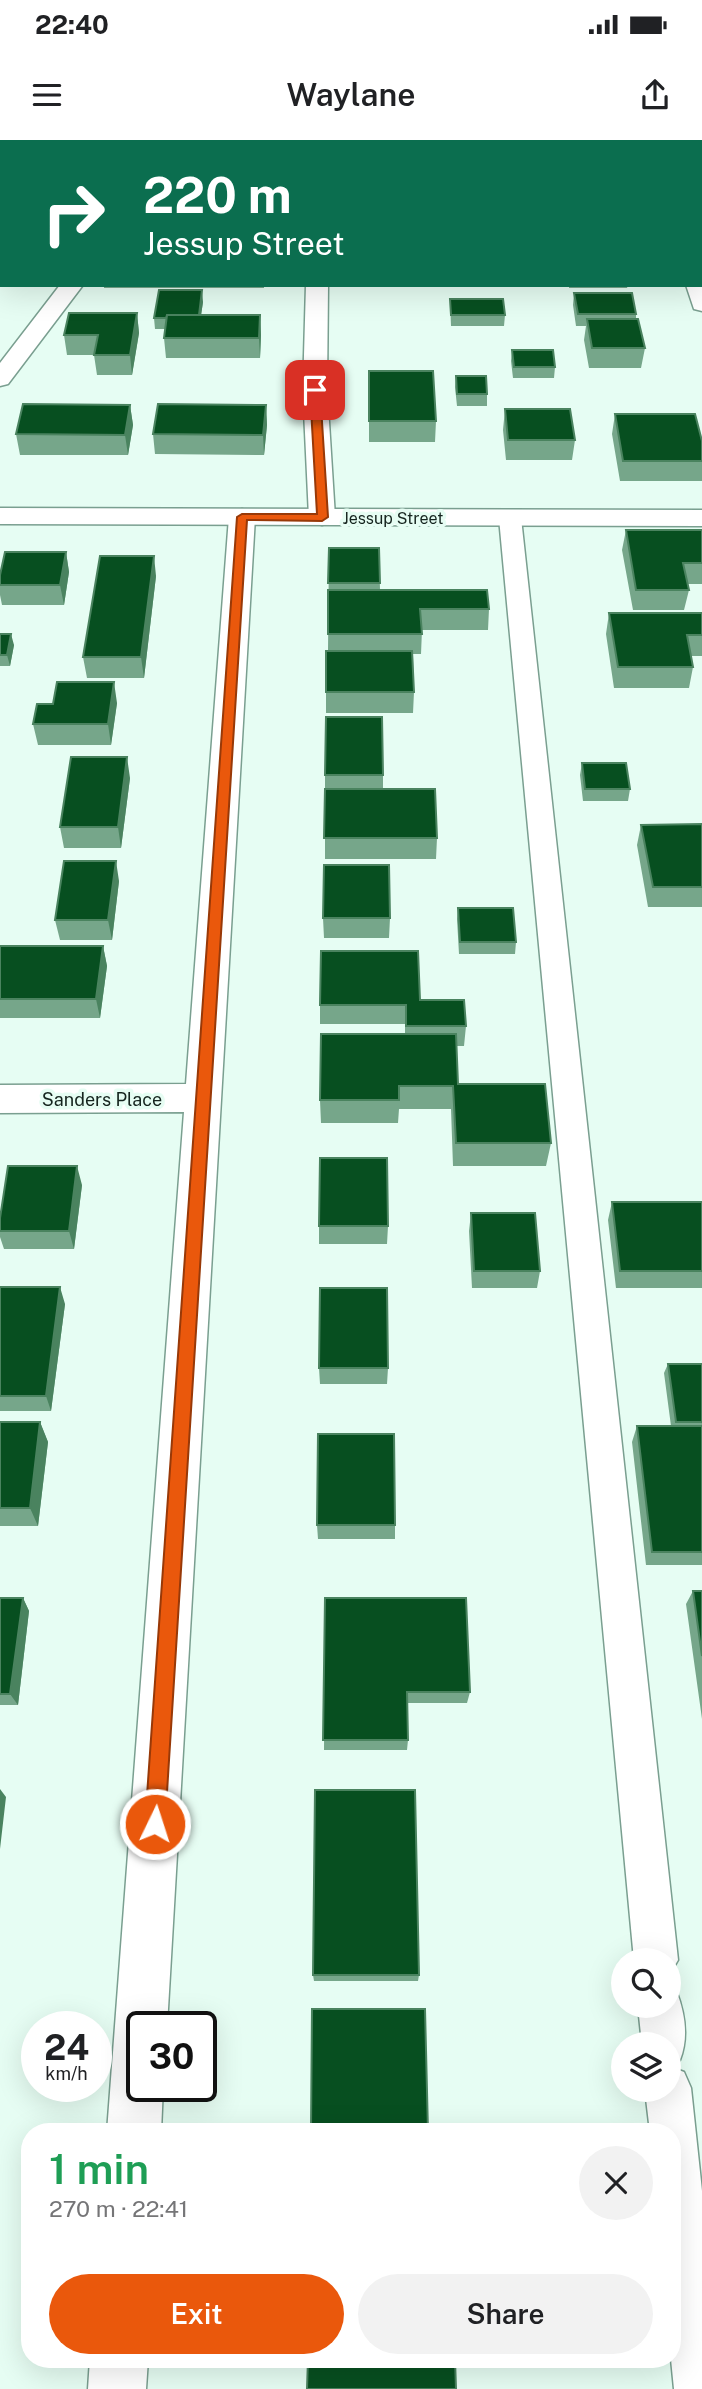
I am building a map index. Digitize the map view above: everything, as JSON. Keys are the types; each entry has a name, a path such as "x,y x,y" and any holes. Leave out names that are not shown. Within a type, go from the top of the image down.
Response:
{"street":[{"path":"0,379 70,287"},
{"path":"317,287 315,390 322,517"},
{"path":"698,287 702,304"},
{"name":"Jessup Street","path":"0,516 702,518"},
{"path":"135,2123 242,517"},
{"name":"Sanders Place","path":"0,1099 204,1098"},
{"path":"117,2389 118,2368"}],"lane":[{"path":"510,518 655,1948"},
{"path":"669,2102 672,2123"},
{"path":"681,2214 699,2389"}],"building":[{"path":"159,290 202,290 199,315 167,315 166,318 154,318"},
{"path":"574,293 632,293 636,314 578,314"},
{"path":"450,299 503,299 505,315 451,315"},
{"path":"69,313 137,313 130,355 94,355 98,335 64,335"},
{"path":"167,315 260,315 259,338 164,338"},
{"path":"587,319 638,319 645,348 592,348"},
{"path":"512,350 553,350 555,367 514,367"},
{"path":"369,371 433,371 436,421 369,421"},
{"path":"456,376 486,376 487,394 457,394"},
{"path":"23,404 130,405 125,435 16,434"},
{"path":"158,404 266,405 263,435 153,434"},
{"path":"505,409 570,409 575,440 508,440"},
{"path":"615,414 695,414 702,441 702,461 623,461"},
{"path":"626,530 702,530 702,563 683,563 689,590 636,590"},
{"path":"329,548 379,548 380,583 328,583"},
{"path":"5,552 66,552 60,585 0,585"},
{"path":"100,556 154,556 141,657 83,657"},
{"path":"328,590 487,590 489,609 420,609 422,634 328,634"},
{"path":"609,613 702,613 702,635 687,635 693,667 618,667"},
{"path":"0,634 11,634 7,655 0,655"},
{"path":"326,651 412,651 414,692 326,692"},
{"path":"57,682 114,682 108,724 33,724 37,704 53,704"},
{"path":"326,717 382,717 383,775 325,775"},
{"path":"71,757 127,757 118,827 60,827"},
{"path":"582,763 626,763 630,789 585,789"},
{"path":"325,789 435,789 437,838 324,838"},
{"path":"702,824 702,887 653,887 641,825"},
{"path":"64,861 116,861 108,920 55,920"},
{"path":"324,865 389,865 390,918 323,918"},
{"path":"458,908 513,908 516,942 460,942"},
{"path":"0,946 103,946 96,999 0,999"},
{"path":"321,951 418,951 420,1000 464,1000 466,1026 406,1026 406,1005 320,1005"},
{"path":"321,1034 456,1034 458,1084 545,1084 551,1143 456,1143 453,1086 399,1086 399,1100 320,1100"},
{"path":"320,1158 387,1158 388,1226 319,1226"},
{"path":"8,1166 77,1166 69,1231 0,1231"},
{"path":"612,1202 702,1202 702,1271 620,1271"},
{"path":"471,1213 535,1213 540,1271 474,1271"},
{"path":"0,1287 60,1287 46,1396 0,1396"},
{"path":"320,1288 387,1288 388,1368 319,1368"},
{"path":"668,1364 702,1364 702,1422 676,1422"},
{"path":"0,1422 40,1422 30,1508 0,1508"},
{"path":"637,1426 702,1426 702,1552 652,1552"},
{"path":"318,1434 394,1434 395,1525 317,1525"},
{"path":"693,1591 702,1591 702,1656"},
{"path":"0,1598 23,1598 10,1694 0,1694"},
{"path":"325,1598 466,1598 470,1692 407,1692 408,1740 323,1740"},
{"path":"315,1790 415,1790 419,1975 313,1975"},
{"path":"312,2009 425,2009 428,2123 311,2123"},
{"path":"308,2368 455,2368 456,2389 307,2389"}],"route":[{"path":"155,1824 242,517 322,517 315,390"}]}
